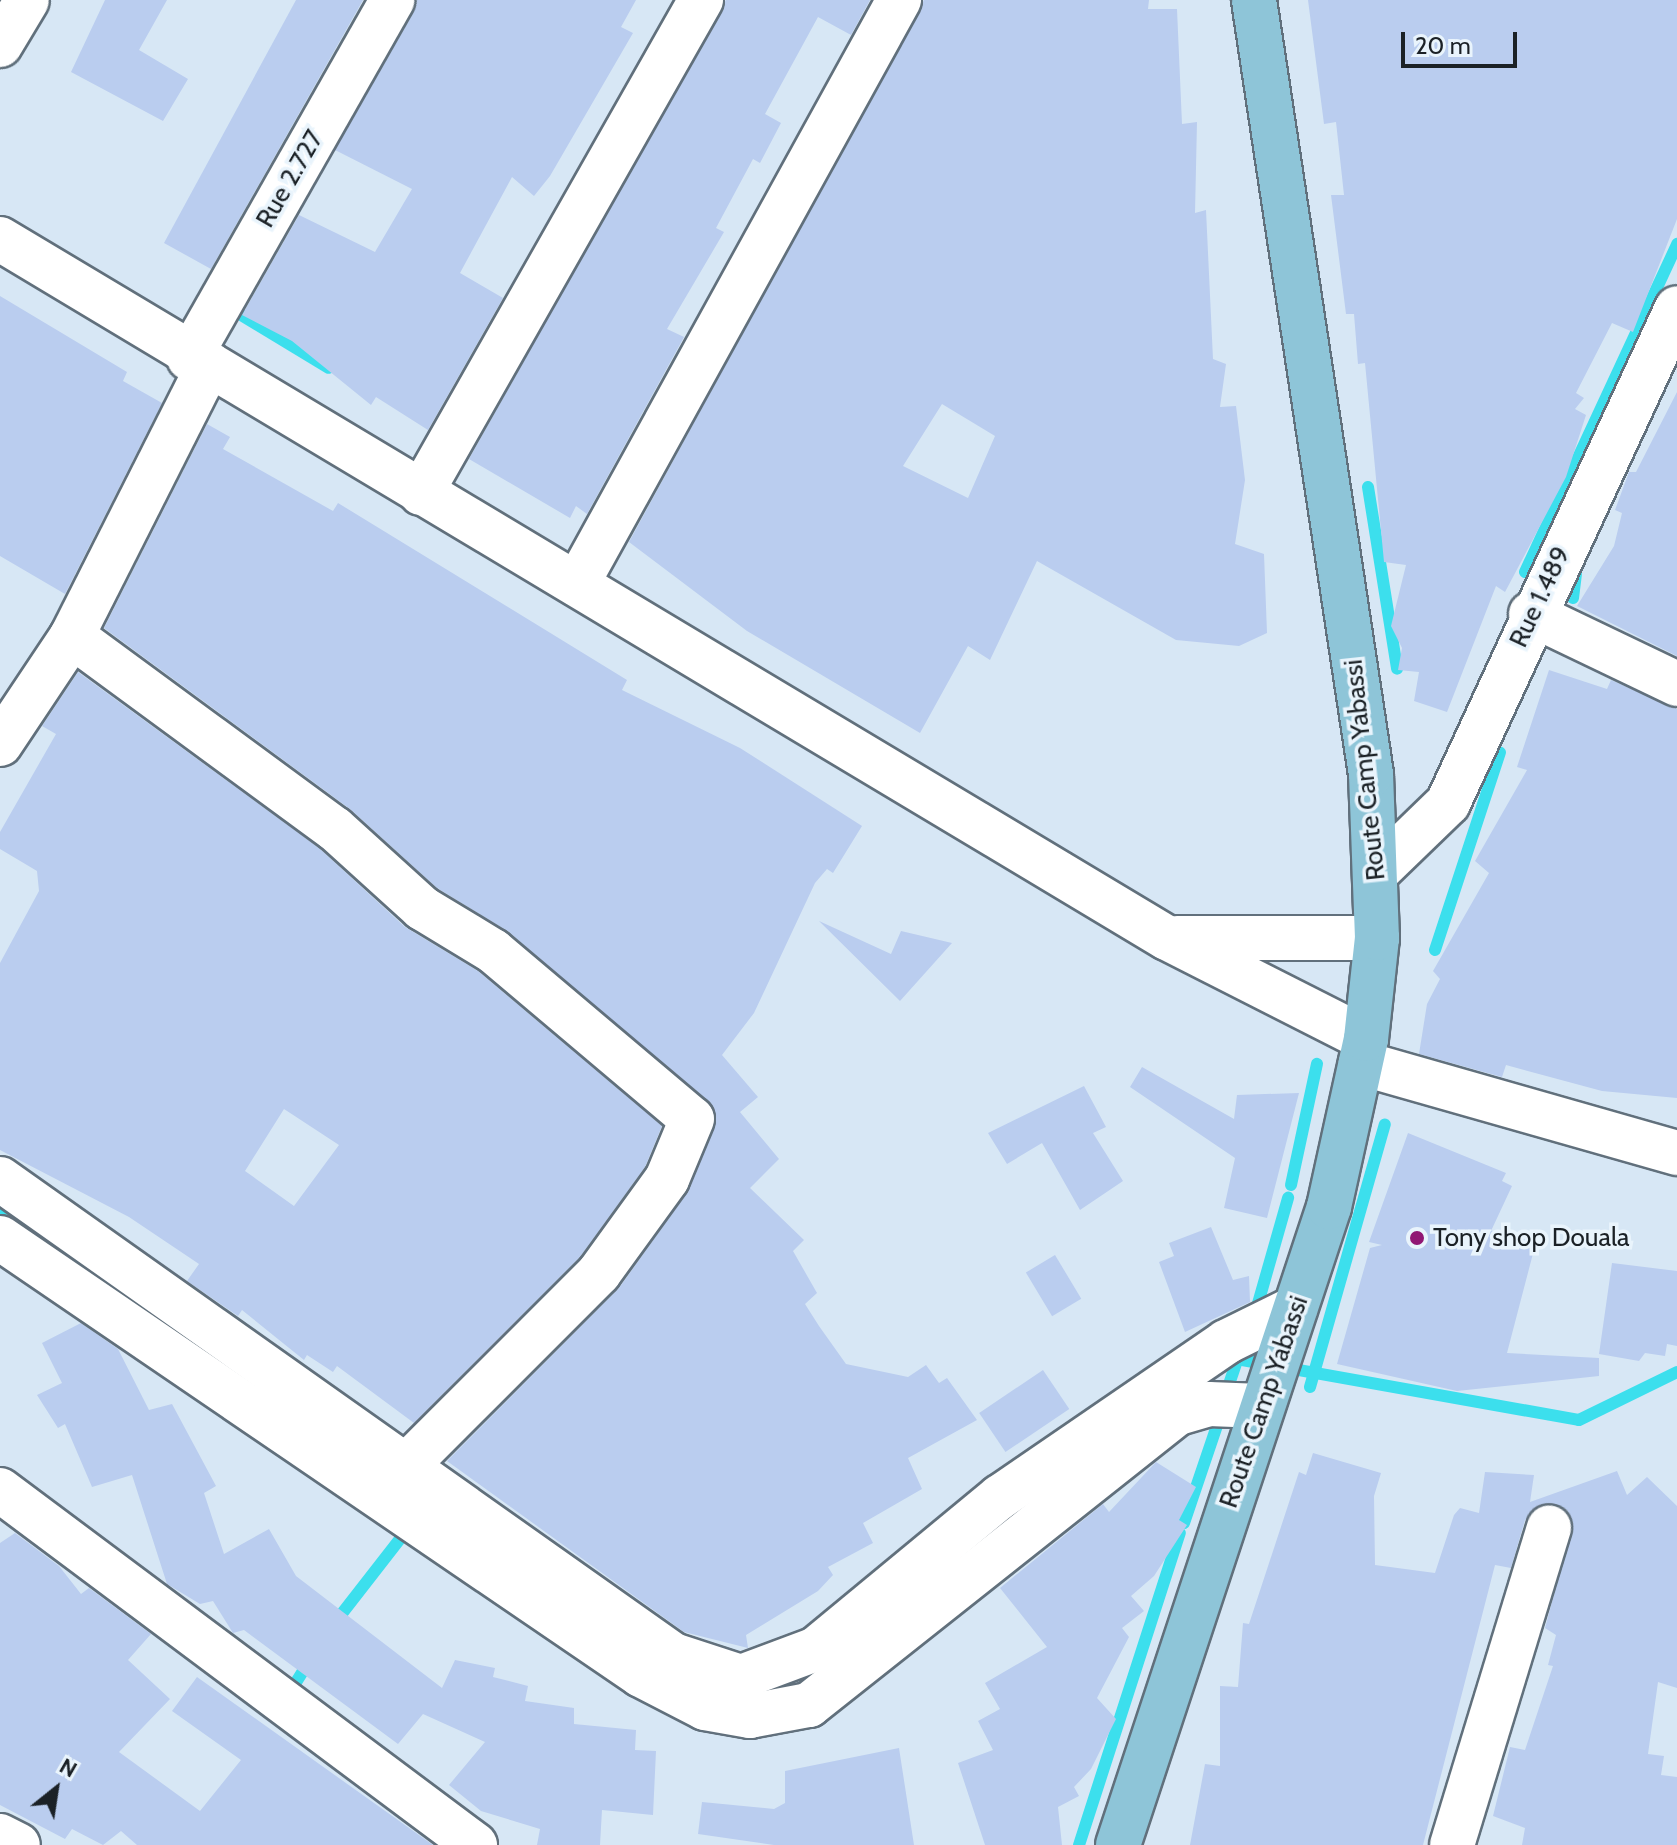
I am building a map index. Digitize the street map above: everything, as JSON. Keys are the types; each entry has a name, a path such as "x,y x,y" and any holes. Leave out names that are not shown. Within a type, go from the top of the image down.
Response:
{"main road":[{"name":"Route Camp Yabassi","path":"1118,1845 1329,1207 1363,1051 1377,938 1380,869 1254,0"}],"street":[{"path":"0,45 27,0"},
{"name":"Rue 2.727","path":"0,744 72,636 198,363 392,0"},
{"path":"421,493 701,0"},
{"path":"577,584 899,0"},
{"path":"0,239 198,363 577,584 1167,938 1363,1051 1677,1153"},
{"name":"Rue 1.489","path":"1380,869 1448,803 1531,614 1677,308"},
{"path":"1531,614 1677,684"},
{"path":"72,636 335,829 422,908 493,951 692,1119 667,1179 599,1273 404,1468"},
{"path":"1167,938 1377,938"},
{"path":"0,1179 404,1468 673,1655 741,1677 816,1649 1000,1497 1226,1342 1291,1322"},
{"path":"0,1238 641,1675 705,1708 750,1716 809,1705 1178,1413 1209,1404 1264,1398"},
{"path":"0,1490 475,1845"},
{"path":"1452,1845 1549,1528"},
{"path":"0,1836 18,1845"}],"building":[{"path":"105,0 167,0 139,50 188,79 163,121 71,72"},
{"path":"296,0 363,0 211,269 164,243"},
{"path":"417,0 636,0 621,27 633,33 550,176 534,196 512,177 460,273 503,298 428,430 376,397 371,405 292,341 242,315 299,215 375,252 412,189 335,150"},
{"path":"726,0 870,0 851,35 818,17 765,114 781,123 760,163 753,159 716,228 724,232 667,329 684,337 587,514 576,506 570,518 469,459"},
{"path":"924,0 1149,0 1148,9 1177,9 1182,124 1197,122 1195,213 1206,210 1213,359 1226,364 1220,407 1236,406 1245,480 1235,544 1264,554 1267,633 1239,646 1176,640 1037,561 990,660 968,646 920,733 747,631 629,542","holes":["942,404 995,436 968,498 903,466"]},
{"path":"1308,0 1677,0 1677,219 1633,332 1612,323 1576,393 1584,398 1575,409 1586,415 1566,477 1505,592 1496,586 1447,712 1414,701 1419,672 1398,670 1402,648 1391,626 1406,565 1384,562 1365,363 1358,364 1354,314 1346,314 1331,195 1344,195 1336,122 1324,124"},
{"path":"0,296 127,372 123,381 162,403 65,594 0,556"},
{"path":"1677,392 1677,656 1577,606 1614,546 1622,513 1615,510 1629,472 1636,472"},
{"path":"207,424 230,437 223,449 333,511 338,503 627,680 622,690 740,748 862,826 833,873 827,869 815,883 754,1013 722,1055 758,1097 740,1112 779,1159 750,1188 804,1240 793,1251 817,1293 805,1304 819,1326 846,1364 908,1377 926,1365 939,1383 947,1378 977,1420 908,1458 922,1489 863,1523 873,1543 828,1567 833,1575 818,1591 746,1635 748,1648 684,1632 447,1461 619,1288 687,1193 716,1114 509,932 437,888 350,809 104,628"},
{"path":"1549,670 1607,689 1611,680 1677,709 1677,1098 1602,1091 1506,1065 1502,1077 1419,1054 1427,1004 1440,979 1433,971 1489,873 1475,861 1527,770 1517,767"},
{"path":"78,672 319,848 405,927 478,971 662,1126 645,1167 580,1257 414,1423 337,1366 333,1372 307,1355 304,1360 242,1310 238,1316 187,1281 199,1264 129,1217 0,1150 0,963 39,891 37,871 0,849 0,832 56,734 42,726","holes":["284,1109 339,1145 294,1206 245,1171"]},
{"path":"819,921 891,954 901,931 952,943 900,1001"},
{"path":"1142,1067 1234,1119 1237,1095 1299,1093 1267,1218 1224,1208 1235,1158 1130,1087"},
{"path":"1084,1086 1106,1127 1093,1133 1123,1181 1080,1210 1042,1143 1007,1164 988,1133"},
{"path":"1408,1133 1506,1173 1502,1181 1512,1186 1491,1231 1536,1242 1507,1353 1599,1358 1599,1376 1457,1391 1337,1364 1370,1248 1382,1245 1369,1242"},
{"path":"1211,1227 1233,1280 1249,1276 1250,1302 1185,1332 1159,1262 1174,1256 1169,1243"},
{"path":"1055,1255 1081,1299 1052,1316 1026,1273"},
{"path":"1612,1263 1677,1271 1677,1346 1667,1344 1665,1356 1645,1353 1639,1361 1599,1354"},
{"path":"81,1323 118,1349 149,1410 172,1404 216,1486 204,1493 224,1554 269,1529 296,1576 442,1688 455,1660 495,1668 493,1677 528,1686 525,1701 574,1708 574,1724 636,1730 635,1750 656,1751 653,1815 602,1810 600,1845 537,1845 540,1829 481,1811 449,1785 485,1742 423,1714 398,1744 244,1630 233,1633 213,1601 200,1604 167,1584 132,1475 92,1487 65,1424 58,1428 37,1395 62,1383 42,1343"},
{"path":"1043,1370 1069,1409 1005,1452 979,1413"},
{"path":"1313,1453 1381,1473 1374,1496 1375,1565 1435,1573 1454,1515 1460,1508 1479,1513 1485,1472 1534,1475 1530,1502 1617,1471 1627,1495 1647,1477 1677,1506 1677,1688 1658,1682 1648,1754 1664,1756 1661,1775 1677,1777 1677,1845 1522,1845 1525,1828 1493,1816 1510,1747 1525,1750 1553,1666 1548,1665 1556,1635 1545,1628 1573,1523 1567,1510 1544,1504 1525,1520 1511,1568 1495,1565 1423,1845 1190,1845 1205,1764 1220,1766 1220,1686 1238,1687 1243,1623 1249,1624 1299,1472 1306,1475"},
{"path":"1156,1462 1196,1487 1179,1520 1187,1525 1154,1576 1131,1596 1144,1611 1122,1628 1129,1637 1097,1698 1116,1719 1091,1769 1074,1787 1079,1796 1058,1807 1062,1845 985,1845 958,1763 993,1750 978,1721 1000,1709 985,1683 1047,1647 1000,1588 1103,1504 1109,1512"},
{"path":"15,1533 59,1566 81,1594 89,1588 151,1634 128,1660 170,1699 119,1752 200,1811 241,1760 172,1711 197,1677 433,1845 137,1845 121,1831 103,1845 72,1829 65,1839 0,1805 0,1543"},
{"path":"899,1748 914,1845 774,1845 698,1834 702,1802 774,1809 785,1803 785,1771"}],"waterway":[{"path":"1525,572 1677,244"},
{"path":"243,316 329,368"},
{"path":"1368,487 1397,669"},
{"path":"1573,598 1576,574"},
{"path":"1435,950 1500,752"},
{"path":"1291,1185 1317,1064"},
{"path":"1310,1387 1385,1124"},
{"path":"1255,1314 1288,1198"},
{"path":"0,1209 143,1306"},
{"path":"1225,1396 1241,1349"},
{"path":"1231,1358 1579,1420 1677,1372"},
{"path":"1184,1523 1221,1414"},
{"path":"333,1625 410,1526"},
{"path":"1079,1845 1180,1533"},
{"path":"288,1695 310,1660"}],"place":[{"name":"Tony shop Douala","path":"1417,1238"}]}
